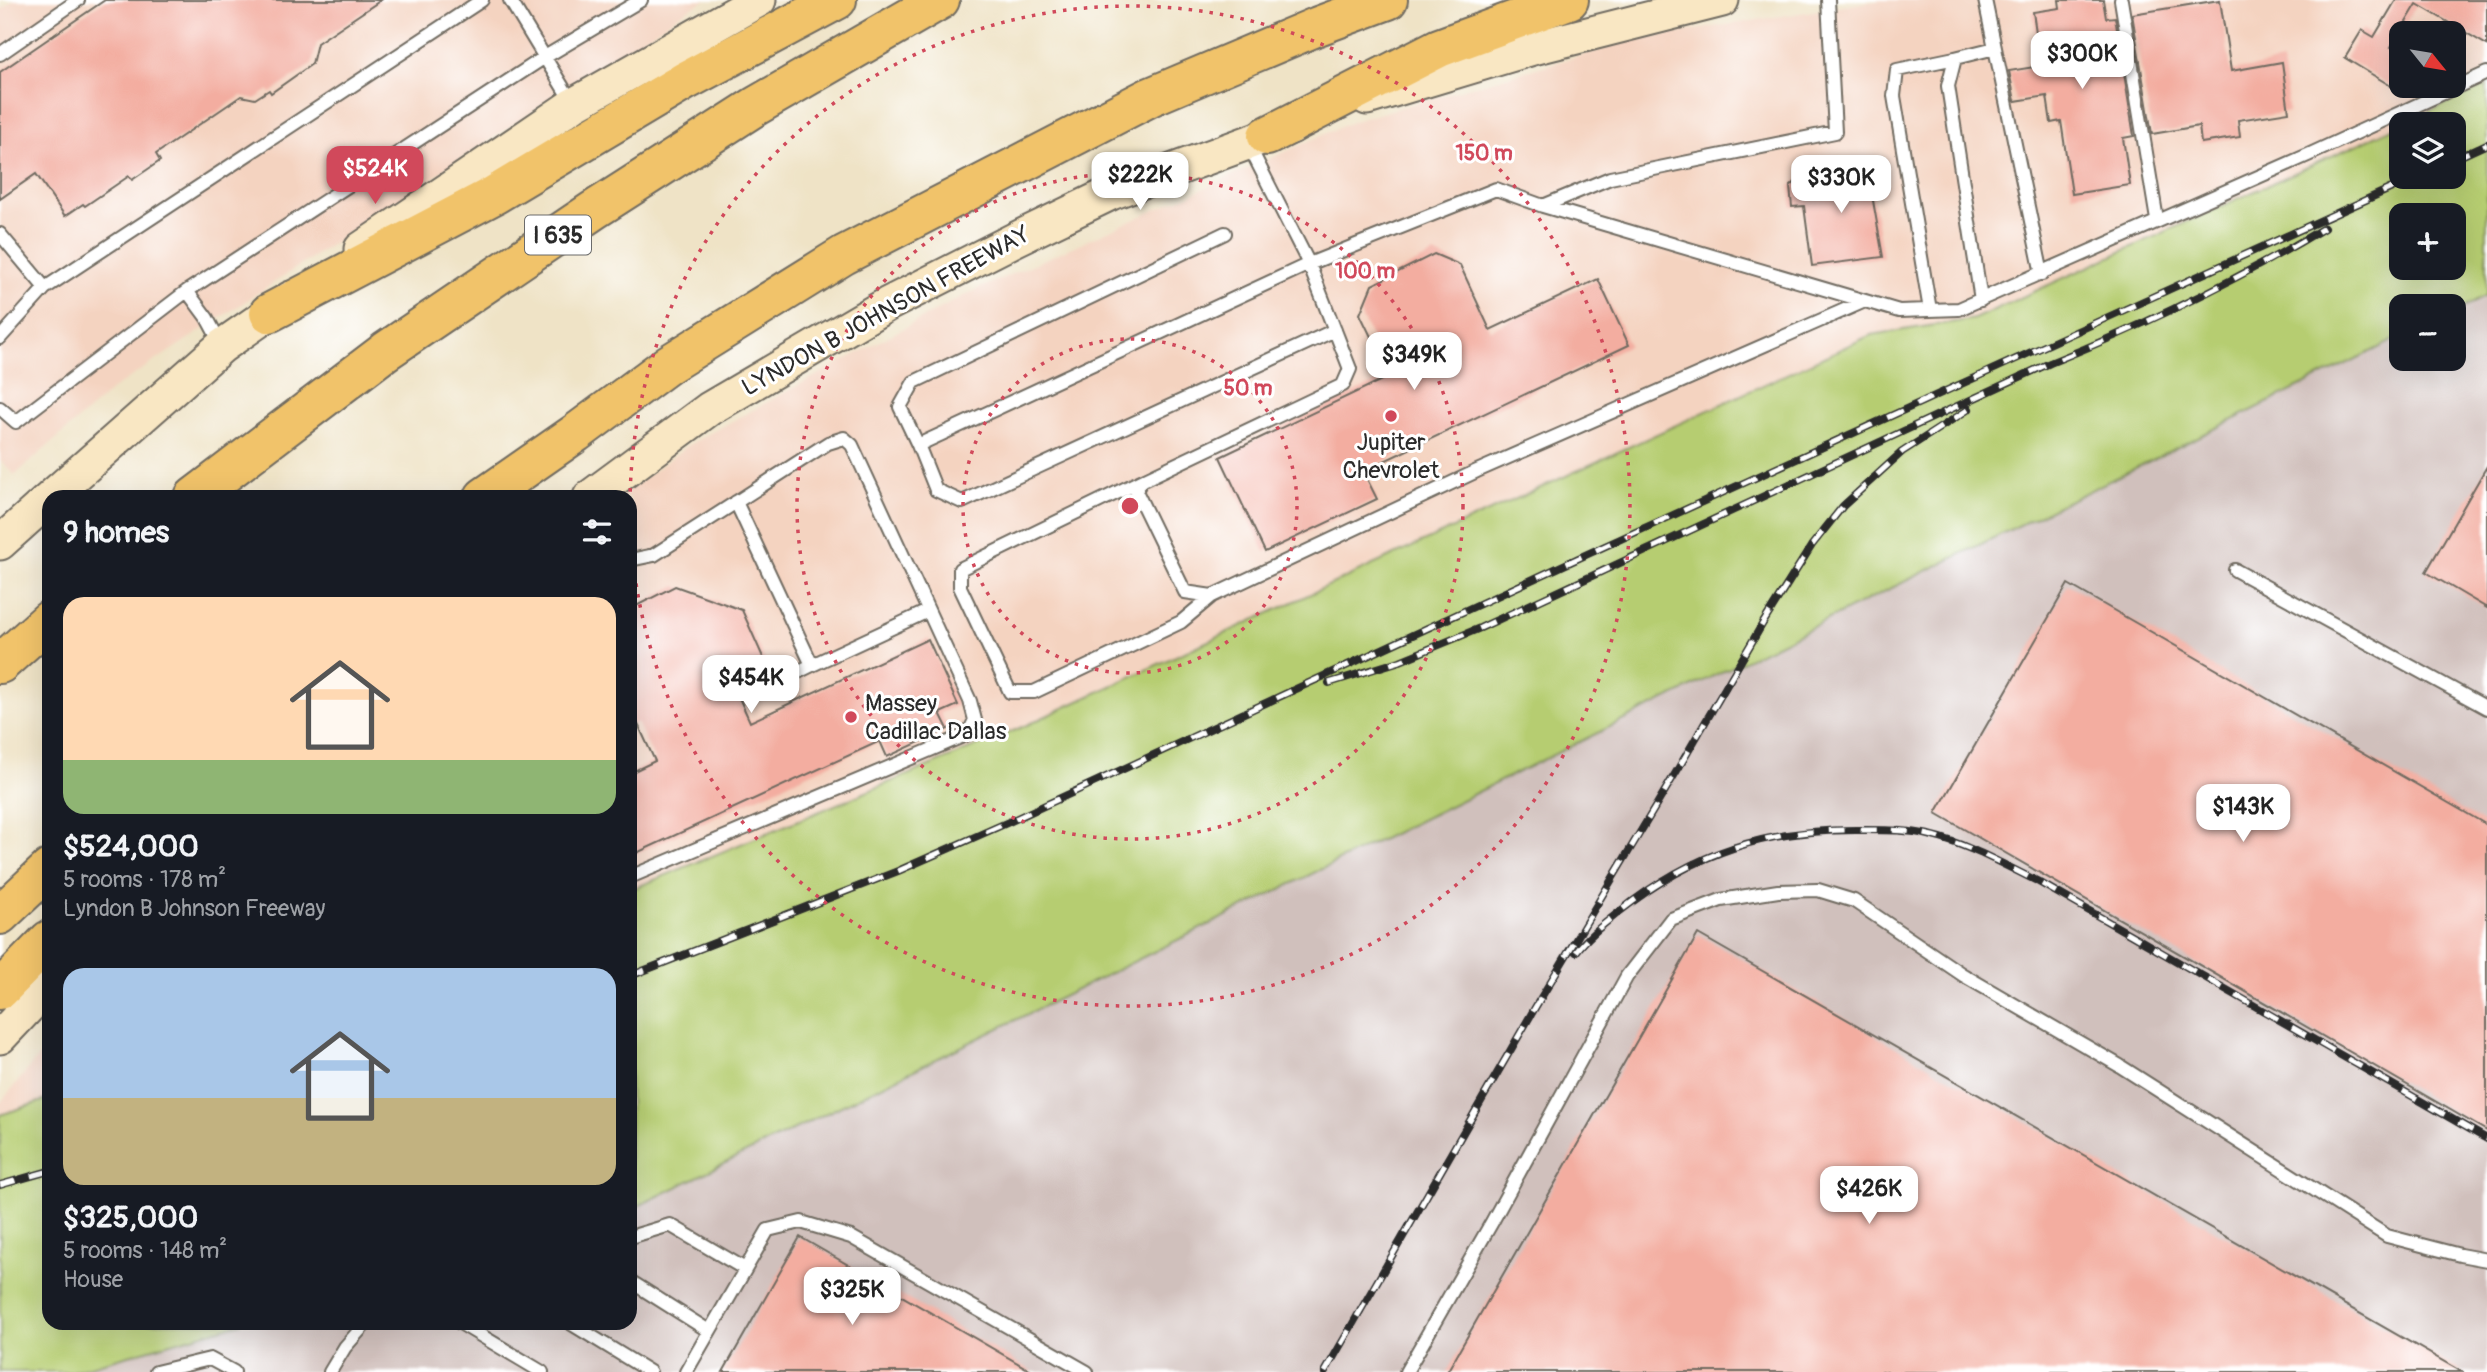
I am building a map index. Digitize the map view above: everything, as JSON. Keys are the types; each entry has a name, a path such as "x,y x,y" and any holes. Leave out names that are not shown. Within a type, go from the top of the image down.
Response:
{"highway":[{"path":"269,313 494,195 685,81 837,0"},
{"name":"I 635","path":"203,490 386,351 594,210 756,106 940,0"},
{"path":"494,490 669,364 844,255 1150,97 1318,26 1388,0"},
{"path":"1257,140 1439,48 1569,0"},
{"path":"0,664 42,626"},
{"path":"0,915 42,876"},
{"path":"0,989 42,947"}],"main road":[{"path":"59,490 222,346 269,313 573,105 759,0"},
{"name":"LYNDON B JOHNSON FREEWAY","path":"599,490 709,409 888,304 1111,193 1373,96 1533,48 1722,0"},
{"path":"4,530 42,504"},
{"path":"0,1037 42,992"}],"lane":[{"path":"0,54 78,0"},
{"path":"0,338 45,288 482,0"},
{"path":"510,0 573,105"},
{"path":"0,408 16,422 187,291 545,57 640,0"},
{"path":"1543,206 1610,178 1835,132 1828,0"},
{"path":"1985,0 2042,274"},
{"path":"2121,0 2157,220"},
{"path":"1930,310 1894,96 1897,69 1995,48"},
{"path":"1955,58 1948,86 1981,300"},
{"path":"918,445 1309,264 1496,189 1543,206 1899,311 1959,309 2487,73"},
{"path":"1257,140 1350,369 1343,385 960,569 960,587 1010,692 1034,692 1181,622 1212,596 1477,471 1865,301"},
{"path":"1225,233 914,382 900,407 936,490 962,502 1335,330"},
{"path":"0,234 45,288"},
{"path":"187,291 207,318 222,346"},
{"path":"637,559 654,555 828,443 844,438 852,445 970,701 975,720 968,734 637,874"},
{"path":"1141,481 1136,491 1185,592 1212,596"},
{"path":"736,502 812,665"},
{"path":"2235,570 2487,708"},
{"path":"761,690 928,611"},
{"path":"1406,1372 1628,976 1671,919 1721,900 1778,891 1818,890 1854,901 1963,975 2120,1066 2386,1236 2487,1260"},
{"path":"686,1372 768,1230 801,1222 851,1237 1087,1372"},
{"path":"637,1235 670,1226 745,1269"},
{"path":"637,1286 709,1331"},
{"path":"330,1372 345,1347 360,1330"},
{"path":"472,1330 542,1372"},
{"path":"581,1330 650,1372"},
{"path":"156,1372 209,1359 234,1372"}],"shaded area":[{"path":"14,0 706,0 114,388 15,475 0,460 0,10"},
{"path":"1881,0 2487,0 2487,85 2466,95 2466,21 2389,21 2389,98 2458,98 2428,112 2389,112 2389,130 1974,319 1871,335 1018,729 637,887 637,490 628,490 690,444 967,294 1354,121 1633,40"},
{"path":"2487,267 2487,1372 0,1372 42,1330 637,1330 637,1023 2389,307 2389,371 2466,371 2466,294 2421,294 2455,280 2466,280 2466,276"},
{"path":"42,1052 42,1101 0,1115 0,1103"}],"green space":[{"path":"2487,85 2487,295 2466,306 2466,294 2389,294 2389,343 637,1207 637,887 1018,729 1871,335 1974,319 2389,129 2389,189 2466,189 2466,112 2428,112 2459,98 2466,98 2466,95"},
{"path":"42,1101 42,1330 217,1330 69,1372 0,1372 0,1115"}],"building":[{"path":"105,0 381,0 317,43 312,64 271,93 269,90 255,99 241,96 156,154 160,161 132,180 129,176 85,206 83,204 65,216 36,174 0,199 0,72"},
{"path":"2059,0 2103,0 2106,18 2115,17 2134,136 2123,138 2130,185 2072,194 2061,121 2051,123 2047,96 2015,101 2009,71 2041,66 2033,12 2060,8"},
{"path":"2220,0 2231,71 2282,62 2289,112 2238,120 2240,137 2201,143 2199,126 2152,134 2132,14"},
{"path":"2396,0 2487,0 2487,45 2466,33 2466,21 2446,21 2417,4 2407,21 2389,21 2389,85 2345,58 2362,30 2374,37"},
{"path":"1868,166 1880,172 1885,193 1872,195 1883,257 1812,266 1804,206 1792,207 1790,187 1800,178"},
{"name":"Jupiter Chevrolet","path":"1434,254 1460,265 1490,330 1598,279 1629,345 1363,471 1377,499 1265,552 1220,457 1390,376 1360,314 1372,285"},
{"path":"2487,466 2487,608 2426,572"},
{"path":"2068,584 2487,825 2487,1131 1936,813"},
{"name":"Massey Cadillac Dallas","path":"675,586 742,610 766,664 731,680 750,722 928,639 958,705 940,713 948,729 887,757 880,741 637,853 637,770 655,761 637,722 637,605"},
{"path":"1698,934 2462,1372 1447,1372"},
{"path":"800,1237 1033,1372 723,1372"}],"railway":[{"path":"2466,154 2487,144"},
{"path":"637,973 898,871 1011,821 1581,557 2390,189"},
{"path":"1329,683 1400,661 1480,628 2050,363 2155,318 2224,284 2324,228"},
{"path":"1325,1372 1536,1006 1812,545 1843,506 1902,452 1969,409"},
{"path":"1576,952 1602,926 1647,891 1676,873 1735,847 1797,833 1831,830 1921,833 1971,849 2037,881 2487,1139"},
{"path":"0,1185 42,1173"}],"place":[{"name":"Jupiter Chevrolet","path":"1391,416"},
{"name":"Massey Cadillac Dallas","path":"851,717"}]}
